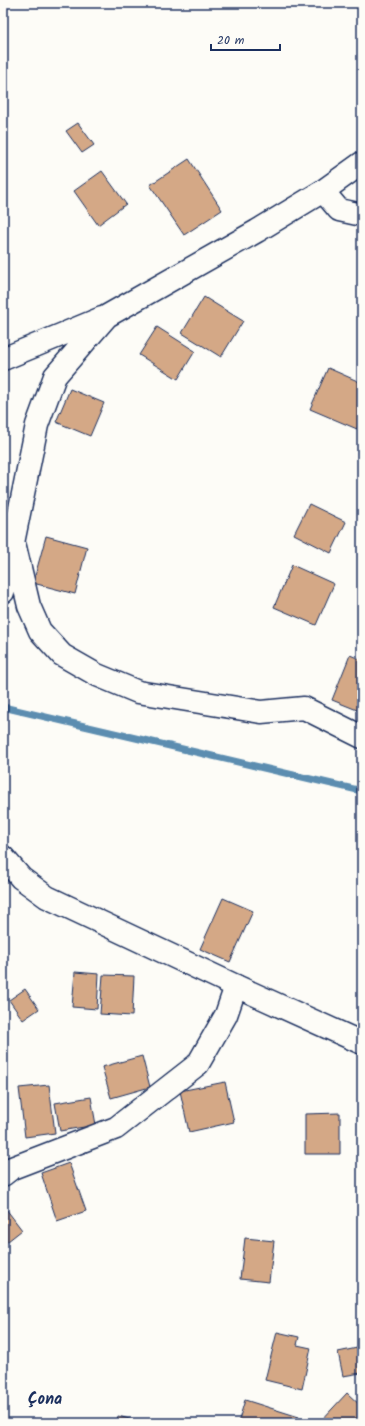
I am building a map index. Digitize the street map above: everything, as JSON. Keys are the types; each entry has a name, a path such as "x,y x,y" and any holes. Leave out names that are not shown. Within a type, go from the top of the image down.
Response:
{"street":[{"path":"3,359 107,316 257,231 324,191 362,163"},
{"path":"324,191 339,210 362,215"},
{"path":"3,592 37,424 54,376 107,316"},
{"path":"14,540 29,606 40,630 62,655 98,675 138,692 261,712 304,708 362,737"},
{"path":"4,861 21,878 47,897 236,986 362,1043"},
{"path":"3,1175 12,1168 116,1128 198,1064 226,1015 236,986"}],"building":[{"path":"78,123 94,145 82,153 66,131"},
{"path":"189,159 222,210 184,235 150,185"},
{"path":"102,171 126,204 98,225 74,191"},
{"path":"204,297 243,321 221,357 182,333"},
{"path":"157,327 195,351 178,379 139,355"},
{"path":"328,368 362,383 362,418 357,429 310,409"},
{"path":"70,389 104,403 90,436 56,422"},
{"path":"309,504 346,522 331,553 294,534"},
{"path":"46,536 87,547 75,594 33,583"},
{"path":"292,565 334,584 316,625 274,607"},
{"path":"350,655 362,660 362,712 332,700"},
{"path":"223,898 253,911 230,962 200,949"},
{"path":"75,972 99,974 97,1009 72,1007"},
{"path":"103,975 134,976 132,1016 100,1014"},
{"path":"25,989 39,1009 23,1020 9,1000"},
{"path":"142,1056 150,1087 111,1098 102,1067"},
{"path":"225,1082 234,1122 189,1132 180,1091"},
{"path":"49,1085 55,1133 25,1137 19,1088"},
{"path":"91,1097 96,1125 60,1131 55,1103"},
{"path":"340,1113 340,1154 305,1154 305,1114"},
{"path":"69,1163 86,1211 57,1221 41,1173"},
{"path":"3,1205 22,1230 3,1245"},
{"path":"245,1238 274,1241 269,1282 240,1279"},
{"path":"277,1332 299,1337 297,1345 311,1348 302,1389 265,1380"},
{"path":"362,1347 362,1379 361,1373 343,1376 338,1352"},
{"path":"347,1393 362,1407 362,1423 319,1423"},
{"path":"245,1400 299,1417 297,1423 238,1423"},
{"path":"118,1416 145,1423 116,1423"},
{"path":"3,1418 12,1421 11,1423 3,1423"}],"waterway":[{"path":"3,707 362,791"}],"district":[{"name":"Çona","path":"45,1399"}]}
